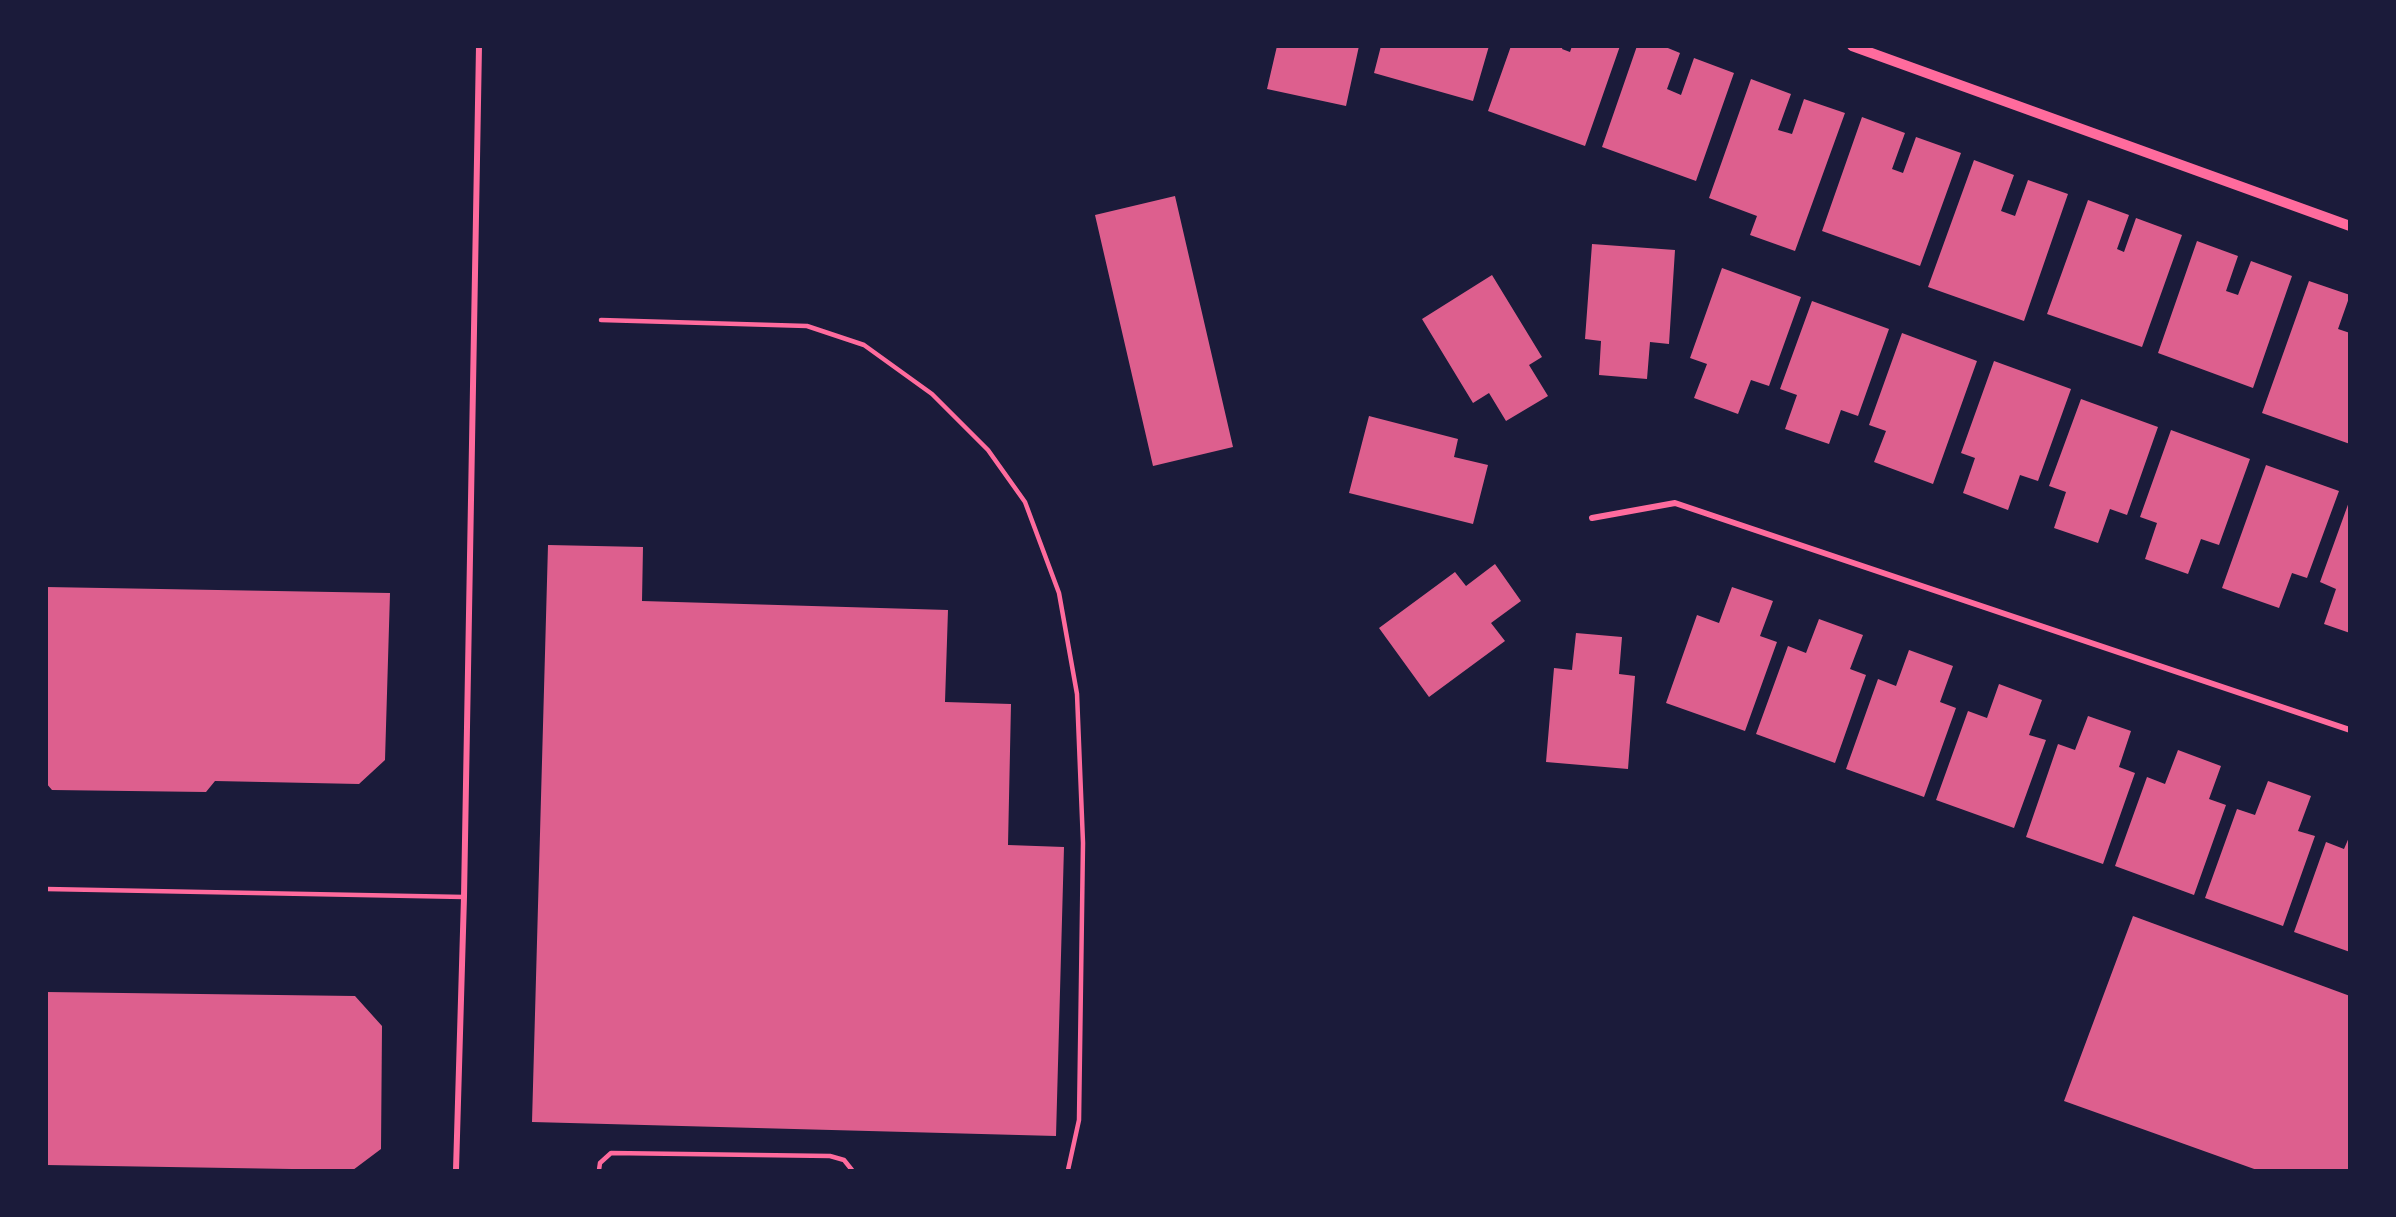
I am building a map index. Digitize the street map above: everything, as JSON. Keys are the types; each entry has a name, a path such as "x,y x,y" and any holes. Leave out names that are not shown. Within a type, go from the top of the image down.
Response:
{"street":[{"path":"456,1170 464,897 479,46"},
{"path":"1852,46 2349,226"},
{"path":"1592,518 1676,503 2349,730"}],"lane":[{"path":"601,320 741,322 807,326 864,345 932,394 988,450 1025,502 1059,594 1077,694 1083,843 1080,1108 1068,1170"},
{"path":"46,890 464,897"},
{"path":"598,1170 600,1163 611,1152 830,1156 844,1160 852,1170"}],"building":[{"path":"1277,46 1359,46 1346,106 1267,89"},
{"path":"1381,46 1489,46 1473,101 1374,73"},
{"path":"1511,46 1563,46 1562,49 1570,52 1572,46 1620,46 1585,146 1488,111"},
{"path":"1637,46 1663,46 1680,53 1667,89 1681,95 1694,58 1734,73 1696,181 1602,147"},
{"path":"1751,79 1791,94 1778,130 1792,134 1804,99 1845,113 1795,251 1750,235 1757,216 1709,198"},
{"path":"1862,117 1905,133 1892,169 1903,173 1916,137 1961,153 1920,266 1822,231"},
{"path":"1974,160 2014,175 2001,211 2015,216 2028,180 2068,194 2024,321 1928,287"},
{"path":"1175,196 1233,447 1153,466 1095,215"},
{"path":"2088,200 2129,215 2117,249 2124,252 2136,218 2182,235 2142,347 2047,314"},
{"path":"2197,241 2238,256 2226,291 2238,295 2251,261 2292,276 2253,388 2158,353"},
{"path":"1592,244 1675,250 1669,344 1650,342 1647,379 1599,375 1601,341 1585,339"},
{"path":"1722,268 1801,297 1769,386 1751,380 1738,414 1694,398 1707,364 1690,358"},
{"path":"1492,275 1542,357 1529,365 1548,396 1506,421 1489,393 1473,403 1422,319"},
{"path":"2309,281 2350,295 2338,329 2350,333 2350,444 2262,413"},
{"path":"1812,301 1889,329 1858,416 1841,410 1829,444 1785,429 1797,395 1780,389"},
{"path":"1902,333 1977,361 1933,484 1874,462 1886,431 1869,425"},
{"path":"1994,361 2071,389 2038,481 2020,475 2008,510 1963,493 1975,458 1961,453"},
{"path":"2081,399 2158,427 2127,515 2110,509 2098,543 2054,528 2066,492 2049,486"},
{"path":"1369,416 1458,439 1454,457 1488,465 1473,524 1349,493"},
{"path":"2171,430 2250,459 2219,545 2201,539 2188,574 2145,559 2157,523 2140,517"},
{"path":"2266,465 2339,491 2307,578 2292,573 2279,608 2222,588"},
{"path":"2350,499 2350,633 2324,624 2336,589 2320,582"},
{"path":"548,545 643,547 642,601 948,610 945,702 1011,704 1008,845 1064,847 1056,1136 532,1122"},
{"path":"1495,564 1521,601 1491,623 1505,641 1429,697 1379,628 1455,572 1466,586"},
{"path":"46,587 390,593 385,760 359,784 215,781 206,792 52,790 46,783"},
{"path":"1732,587 1773,601 1760,636 1777,642 1745,731 1666,703 1697,615 1719,623"},
{"path":"1819,619 1863,635 1850,669 1866,675 1835,763 1756,734 1788,646 1806,653"},
{"path":"1576,633 1622,637 1619,674 1635,676 1628,769 1546,762 1554,668 1572,670"},
{"path":"1909,650 1953,666 1940,702 1956,708 1924,797 1846,769 1878,679 1896,686"},
{"path":"1999,684 2042,700 2029,735 2046,740 2014,828 1936,800 1968,711 1987,718"},
{"path":"2088,716 2131,731 2119,767 2135,773 2103,864 2026,837 2058,744 2075,750"},
{"path":"2178,750 2221,766 2209,799 2226,805 2194,895 2115,866 2147,777 2165,784"},
{"path":"2268,781 2311,796 2298,831 2315,836 2283,926 2205,898 2237,809 2255,815"},
{"path":"2350,835 2350,952 2294,932 2326,842 2344,849"},
{"path":"2133,916 2350,996 2350,1170 2257,1170 2064,1101"},
{"path":"46,992 355,996 382,1026 381,1149 353,1170 46,1165"}]}
